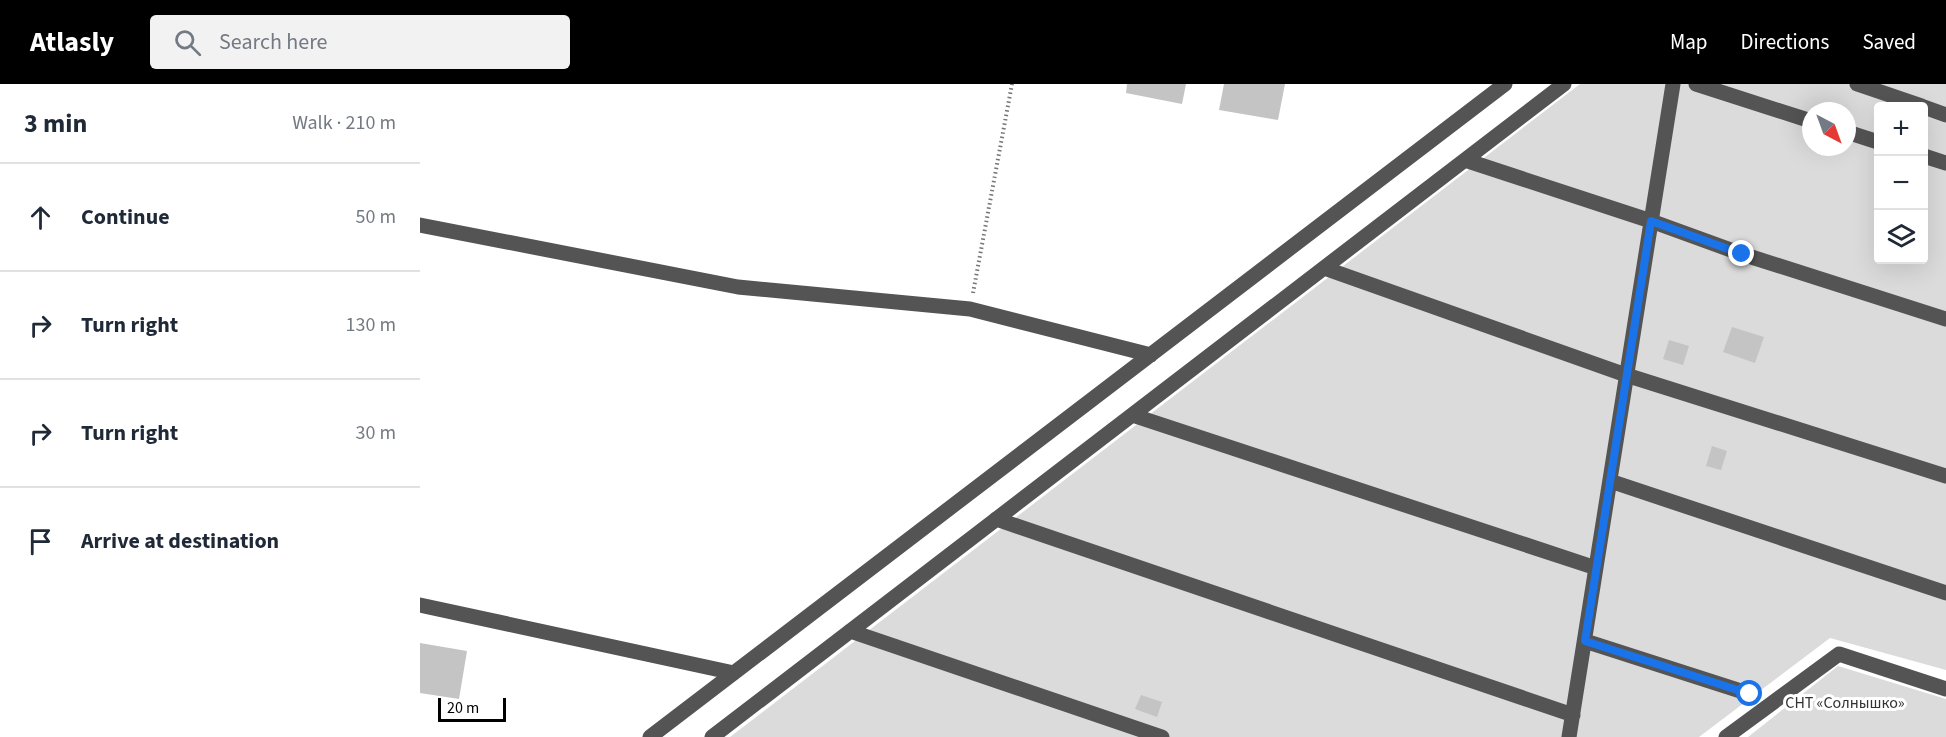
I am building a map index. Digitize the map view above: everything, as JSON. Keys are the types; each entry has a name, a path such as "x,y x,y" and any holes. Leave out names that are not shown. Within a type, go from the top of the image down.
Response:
{"lane":[{"path":"650,737 1504,84"},
{"path":"712,737 1564,84"},
{"path":"1569,737 1673,84"},
{"path":"1696,84 1802,118"},
{"path":"1857,84 1909,102"},
{"path":"1928,109 1946,115"},
{"path":"1856,135 1874,141"},
{"path":"1928,158 1946,163"},
{"path":"1465,160 1651,221 1742,254 1946,319"},
{"path":"420,225 738,287 970,309 1151,355"},
{"path":"1324,268 1626,375 1946,476"},
{"path":"1132,415 1596,568"},
{"path":"1610,481 1946,593"},
{"path":"996,519 1573,715"},
{"path":"420,606 734,673"},
{"path":"850,631 1162,737"},
{"path":"1585,641 1750,694"},
{"path":"1726,737 1839,654 1946,689"}],"path":[{"path":"970,309 1012,84"}],"green space":[{"path":"1580,84 1946,84 1946,670 1830,638 1699,737 730,737"},
{"name":"СНТ «Солнышко»","path":"1838,666 1946,699 1946,737 1748,737"}],"building":[{"path":"1127,84 1186,84 1182,104 1126,93"},
{"path":"1224,84 1285,84 1278,120 1219,110"},
{"path":"1732,327 1764,337 1755,363 1723,352"},
{"path":"1669,340 1689,346 1683,365 1663,359"},
{"path":"1712,446 1727,451 1721,470 1706,466"},
{"path":"420,643 467,651 459,699 420,693"},
{"path":"1141,695 1162,702 1157,717 1135,709"}],"route":[{"path":"1742,254 1651,221 1585,641 1750,694"}]}
